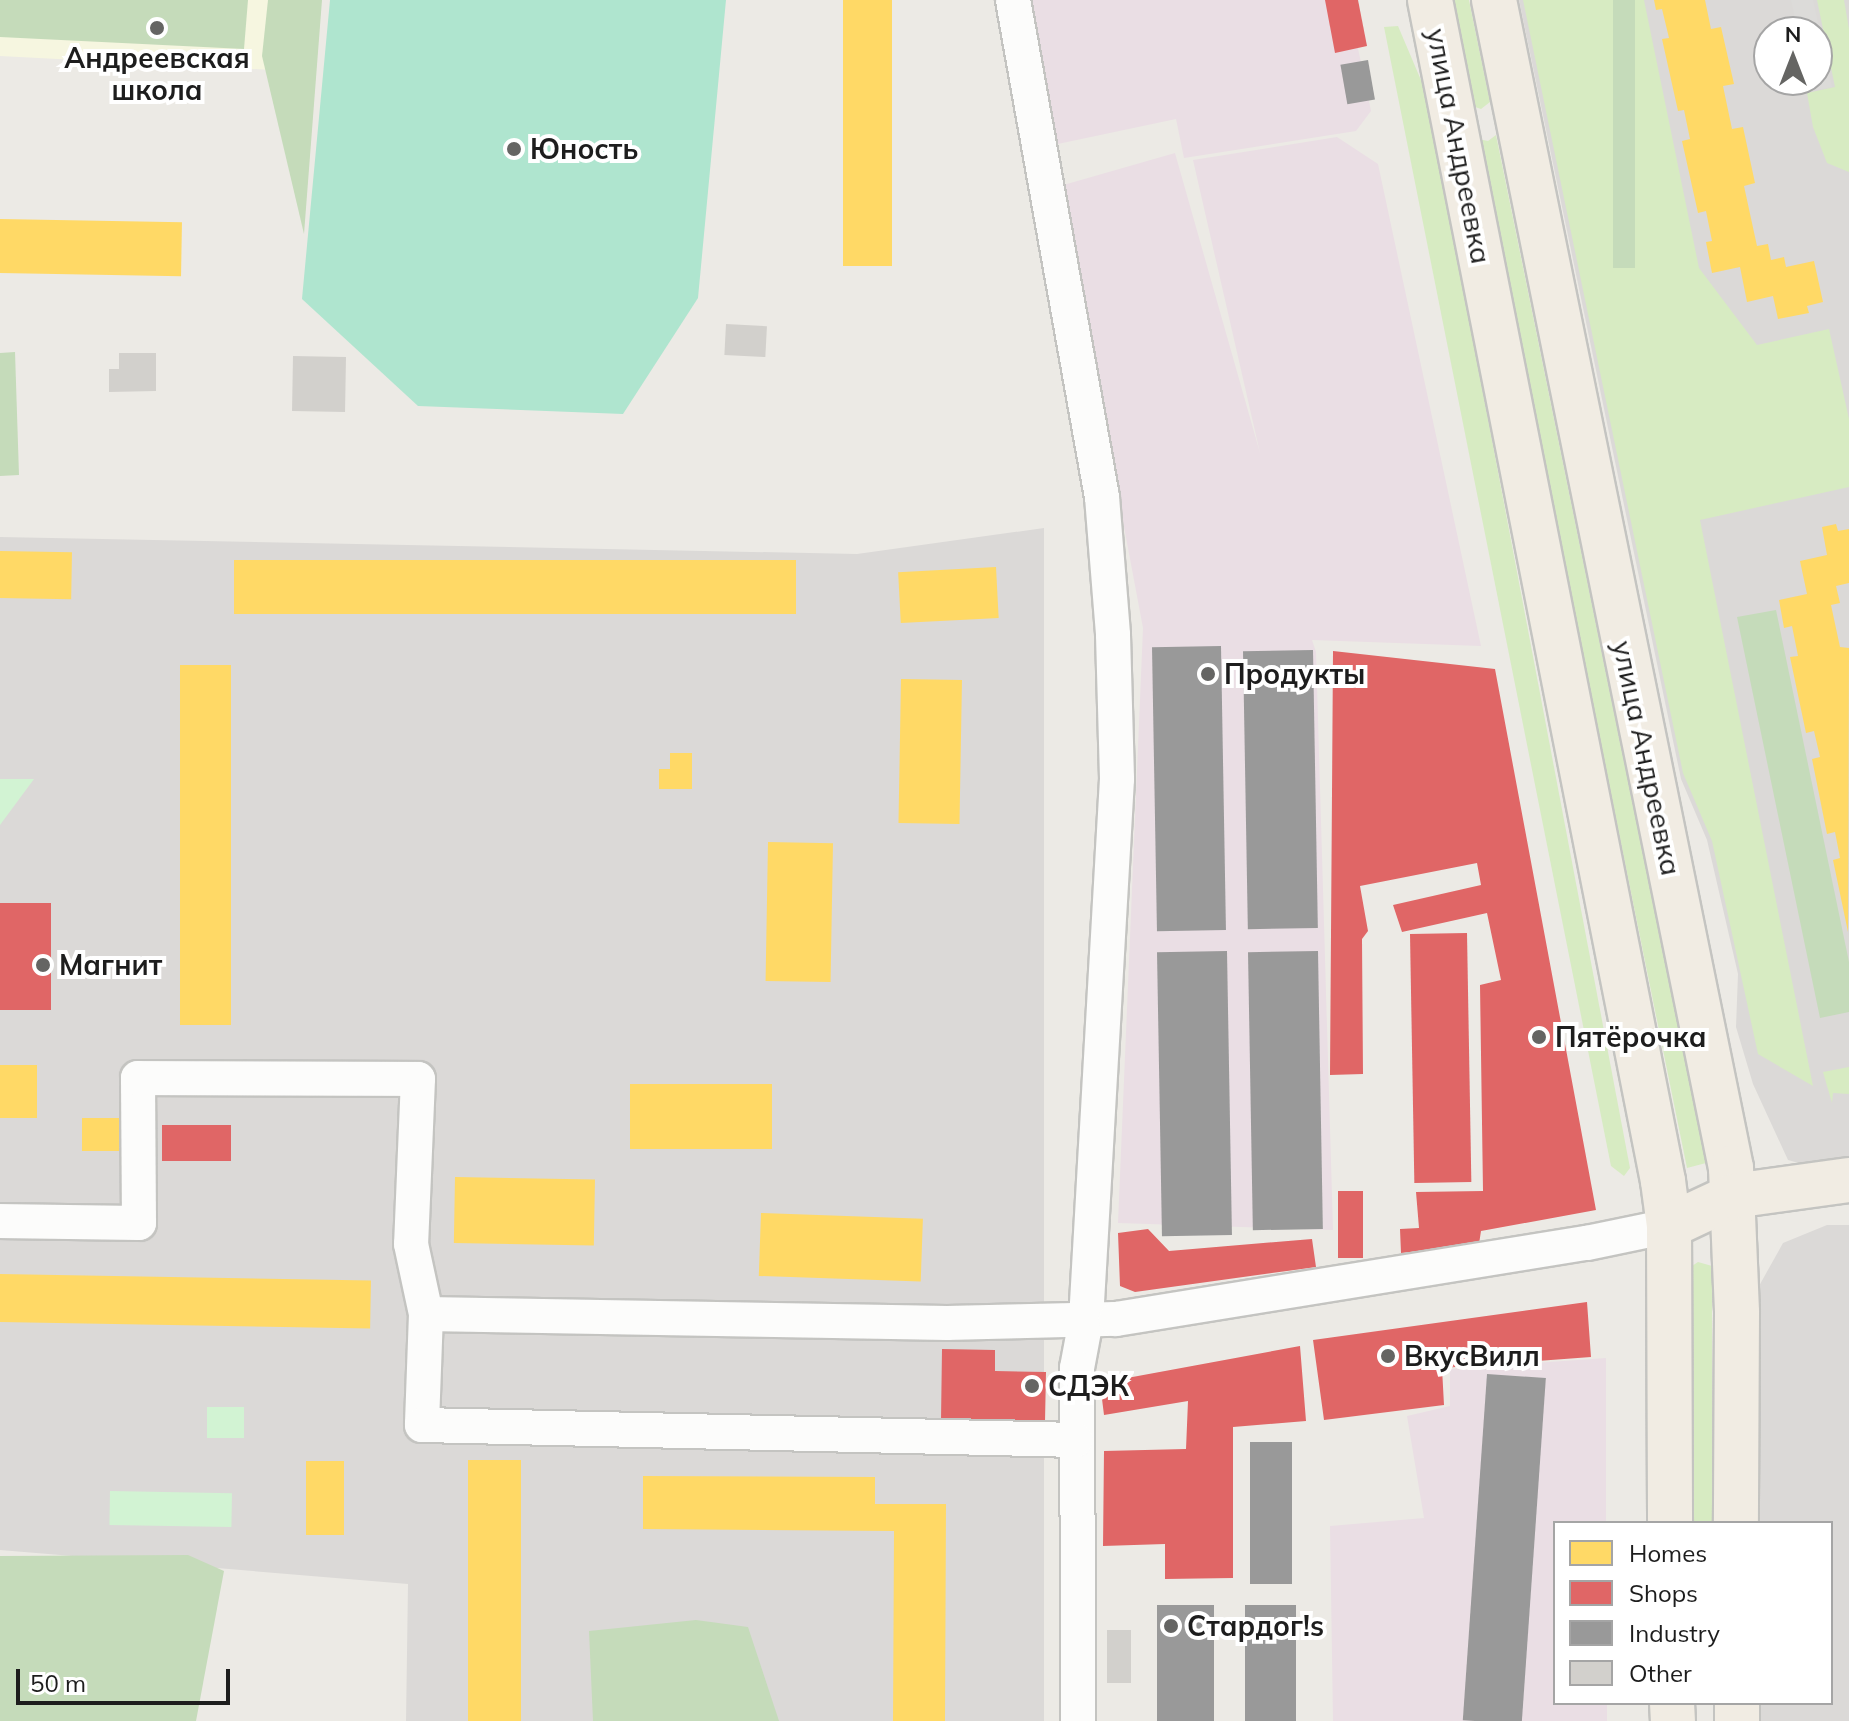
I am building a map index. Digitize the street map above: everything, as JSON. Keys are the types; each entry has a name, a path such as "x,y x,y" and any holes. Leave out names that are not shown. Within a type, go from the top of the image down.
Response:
{"main road":[{"name":"улица Андреевка","path":"1430,0 1656,1135 1669,1226 1670,1521"},
{"name":"улица Андреевка","path":"1494,0 1731,1168 1734,1206 1736,1521"},
{"path":"1454,114 1466,123 1480,126 1495,123 1507,114 1514,101"},
{"path":"1669,1226 1734,1206 1849,1180"},
{"path":"1734,1206 1849,1207"}],"street":[{"path":"1013,0 1102,497 1113,635 1117,779 1086,1320 1077,1368 1078,1721"},
{"path":"0,1221 139,1223 138,1078 418,1079 411,1244 426,1314 422,1425 1076,1440"},
{"path":"426,1314 947,1323 1116,1319 1429,1269 1669,1226"}],"shaded area":[{"name":"Андреевская школа","path":"0,0 315,0 311,72 0,56"},
{"path":"1026,0 1348,0 1371,111 1356,131 1184,158 1176,119 1053,145"},
{"path":"1519,0 1849,0 1849,1168 1816,1168 1788,1160 1753,1084 1736,1027 1738,974 1707,840 1681,779"},
{"path":"1791,0 1813,0 1816,16 1794,16"},
{"path":"1337,137 1378,164 1481,646 1312,640 1316,652 1333,1230 1118,1223 1143,628 1060,186 1175,153 1260,453 1193,160"},
{"path":"1044,528 1044,1721 406,1721 408,1584 0,1550 0,537 857,554"},
{"path":"1827,1225 1849,1225 1849,1721 1759,1721 1759,1705 1833,1705 1833,1521 1759,1521 1759,1286 1783,1243"},
{"path":"1606,1358 1606,1521 1553,1521 1553,1705 1607,1705 1607,1721 1333,1721 1330,1526 1424,1518 1407,1416 1450,1406 1450,1369"}],"green space":[{"path":"0,0 248,0 244,49 0,37"},
{"path":"268,0 322,0 304,234 262,56"},
{"name":"Юность","path":"330,0 726,0 698,298 623,414 418,406 302,299"},
{"path":"1453,0 1469,0 1490,102 1481,109 1475,107"},
{"path":"1523,0 1644,0 1699,268 1757,345 1829,329 1849,419 1849,487 1700,520 1813,1086 1758,1054 1712,841 1683,773"},
{"path":"1613,0 1635,0 1635,268 1613,268"},
{"path":"1817,0 1844,0 1849,29 1849,172 1827,163 1813,127 1808,96 1833,96 1835,87 1833,16 1820,16"},
{"path":"1398,26 1426,92 1630,1168 1624,1176 1611,1166 1384,27"},
{"path":"1496,135 1706,1163 1687,1168 1478,139 1488,141"},
{"path":"15,352 19,475 0,476 0,353"},
{"path":"1776,610 1849,962 1849,1012 1820,1018 1737,617"},
{"path":"0,779 34,779 0,825"},
{"path":"1849,1067 1849,1094 1833,1093 1832,1103 1823,1072"},
{"path":"1698,1262 1712,1266 1712,1521 1693,1521 1692,1266"},
{"path":"207,1407 244,1407 244,1438 207,1438"},
{"path":"110,1491 232,1493 231,1527 109,1525"},
{"path":"188,1555 224,1571 196,1721 0,1721 0,1556"},
{"path":"696,1620 748,1627 779,1721 593,1721 589,1631"}],"building: Homes":[{"path":"843,0 892,0 892,266 843,266"},
{"path":"1654,0 1705,0 1711,29 1721,27 1734,84 1723,86 1732,129 1743,127 1755,183 1744,186 1757,246 1768,244 1771,260 1784,257 1786,267 1814,261 1823,302 1807,306 1809,313 1778,319 1773,296 1747,302 1740,267 1712,273 1706,242 1712,241 1706,211 1698,213 1682,141 1690,139 1684,110 1678,111 1662,39 1669,38 1662,9 1656,10"},
{"path":"0,219 182,222 181,276 0,273"},
{"path":"1836,524 1838,531 1849,529 1849,583 1836,586 1840,603 1831,605 1840,647 1849,648 1848,932 1833,860 1840,858 1835,832 1827,834 1812,759 1820,757 1814,731 1806,733 1790,657 1798,656 1792,626 1784,628 1779,600 1807,594 1800,561 1827,555 1822,527"},
{"path":"0,551 72,552 71,599 0,598"},
{"path":"234,560 796,560 796,614 234,614"},
{"path":"996,567 999,618 901,623 898,572"},
{"path":"180,665 231,665 231,1025 180,1025"},
{"path":"901,679 962,680 959,824 898,823"},
{"path":"670,753 692,753 692,789 659,789 659,769 670,769"},
{"path":"768,842 833,843 831,982 766,981"},
{"path":"0,1065 37,1065 37,1118 0,1118"},
{"path":"630,1084 772,1084 772,1149 630,1149"},
{"path":"82,1118 122,1118 122,1151 82,1151"},
{"path":"455,1177 595,1179 594,1245 454,1243"},
{"path":"761,1213 923,1219 921,1282 759,1276"},
{"path":"0,1274 371,1280 370,1328 0,1322"},
{"path":"468,1460 521,1460 521,1721 468,1721"},
{"path":"306,1461 344,1461 344,1535 306,1535"},
{"path":"643,1476 875,1477 875,1504 946,1504 945,1721 893,1721 894,1531 643,1529"}],"building: Shops":[{"path":"1325,0 1358,0 1367,46 1335,53"},
{"path":"1333,651 1495,669 1596,1210 1481,1231 1479,1244 1401,1253 1400,1229 1419,1228 1416,1192 1483,1191 1480,985 1501,980 1487,913 1402,932 1393,905 1481,885 1477,863 1360,886 1368,931 1362,939 1363,1074 1330,1075"},
{"path":"0,903 51,903 51,1010 0,1010"},
{"path":"1467,933 1471,1182 1414,1183 1410,934"},
{"path":"162,1125 231,1125 231,1161 162,1161"},
{"path":"1338,1191 1363,1191 1363,1258 1338,1258"},
{"path":"1148,1229 1169,1251 1312,1239 1316,1267 1135,1292 1120,1286 1118,1233"},
{"path":"1587,1302 1591,1357 1442,1368 1444,1405 1324,1420 1313,1340"},
{"path":"1300,1346 1306,1421 1233,1427 1233,1578 1165,1579 1165,1544 1103,1546 1104,1451 1186,1449 1188,1401 1104,1415 1100,1383"},
{"path":"942,1349 995,1350 995,1371 1046,1372 1045,1422 941,1420"}],"building: Industry":[{"path":"1368,60 1375,99 1347,104 1340,65"},
{"path":"1221,646 1226,930 1157,931 1152,647"},
{"path":"1313,650 1318,928 1248,929 1243,651"},
{"path":"1227,951 1232,1235 1162,1236 1157,952"},
{"path":"1318,951 1323,1229 1253,1230 1248,952"},
{"path":"1487,1374 1546,1378 1522,1721 1463,1720"},
{"path":"1250,1442 1292,1442 1292,1584 1250,1584"},
{"path":"1157,1605 1214,1605 1214,1721 1157,1721"},
{"path":"1245,1605 1296,1605 1296,1721 1245,1721"}],"building: Other":[{"path":"726,324 767,326 765,357 724,355"},
{"path":"119,353 156,353 156,391 109,392 109,369 119,369"},
{"path":"293,356 346,357 345,412 292,411"},
{"path":"1107,1630 1131,1630 1131,1683 1107,1683"}],"place":[{"name":"Андреевская школа","path":"157,28"},
{"name":"Юность","path":"514,149"},
{"name":"Продукты","path":"1208,674"},
{"name":"Магнит","path":"43,965"},
{"name":"Пятёрочка","path":"1539,1037"},
{"name":"ВкусВилл","path":"1388,1356"},
{"name":"СДЭК","path":"1032,1386"},
{"name":"Стардог!s","path":"1171,1626"}]}
